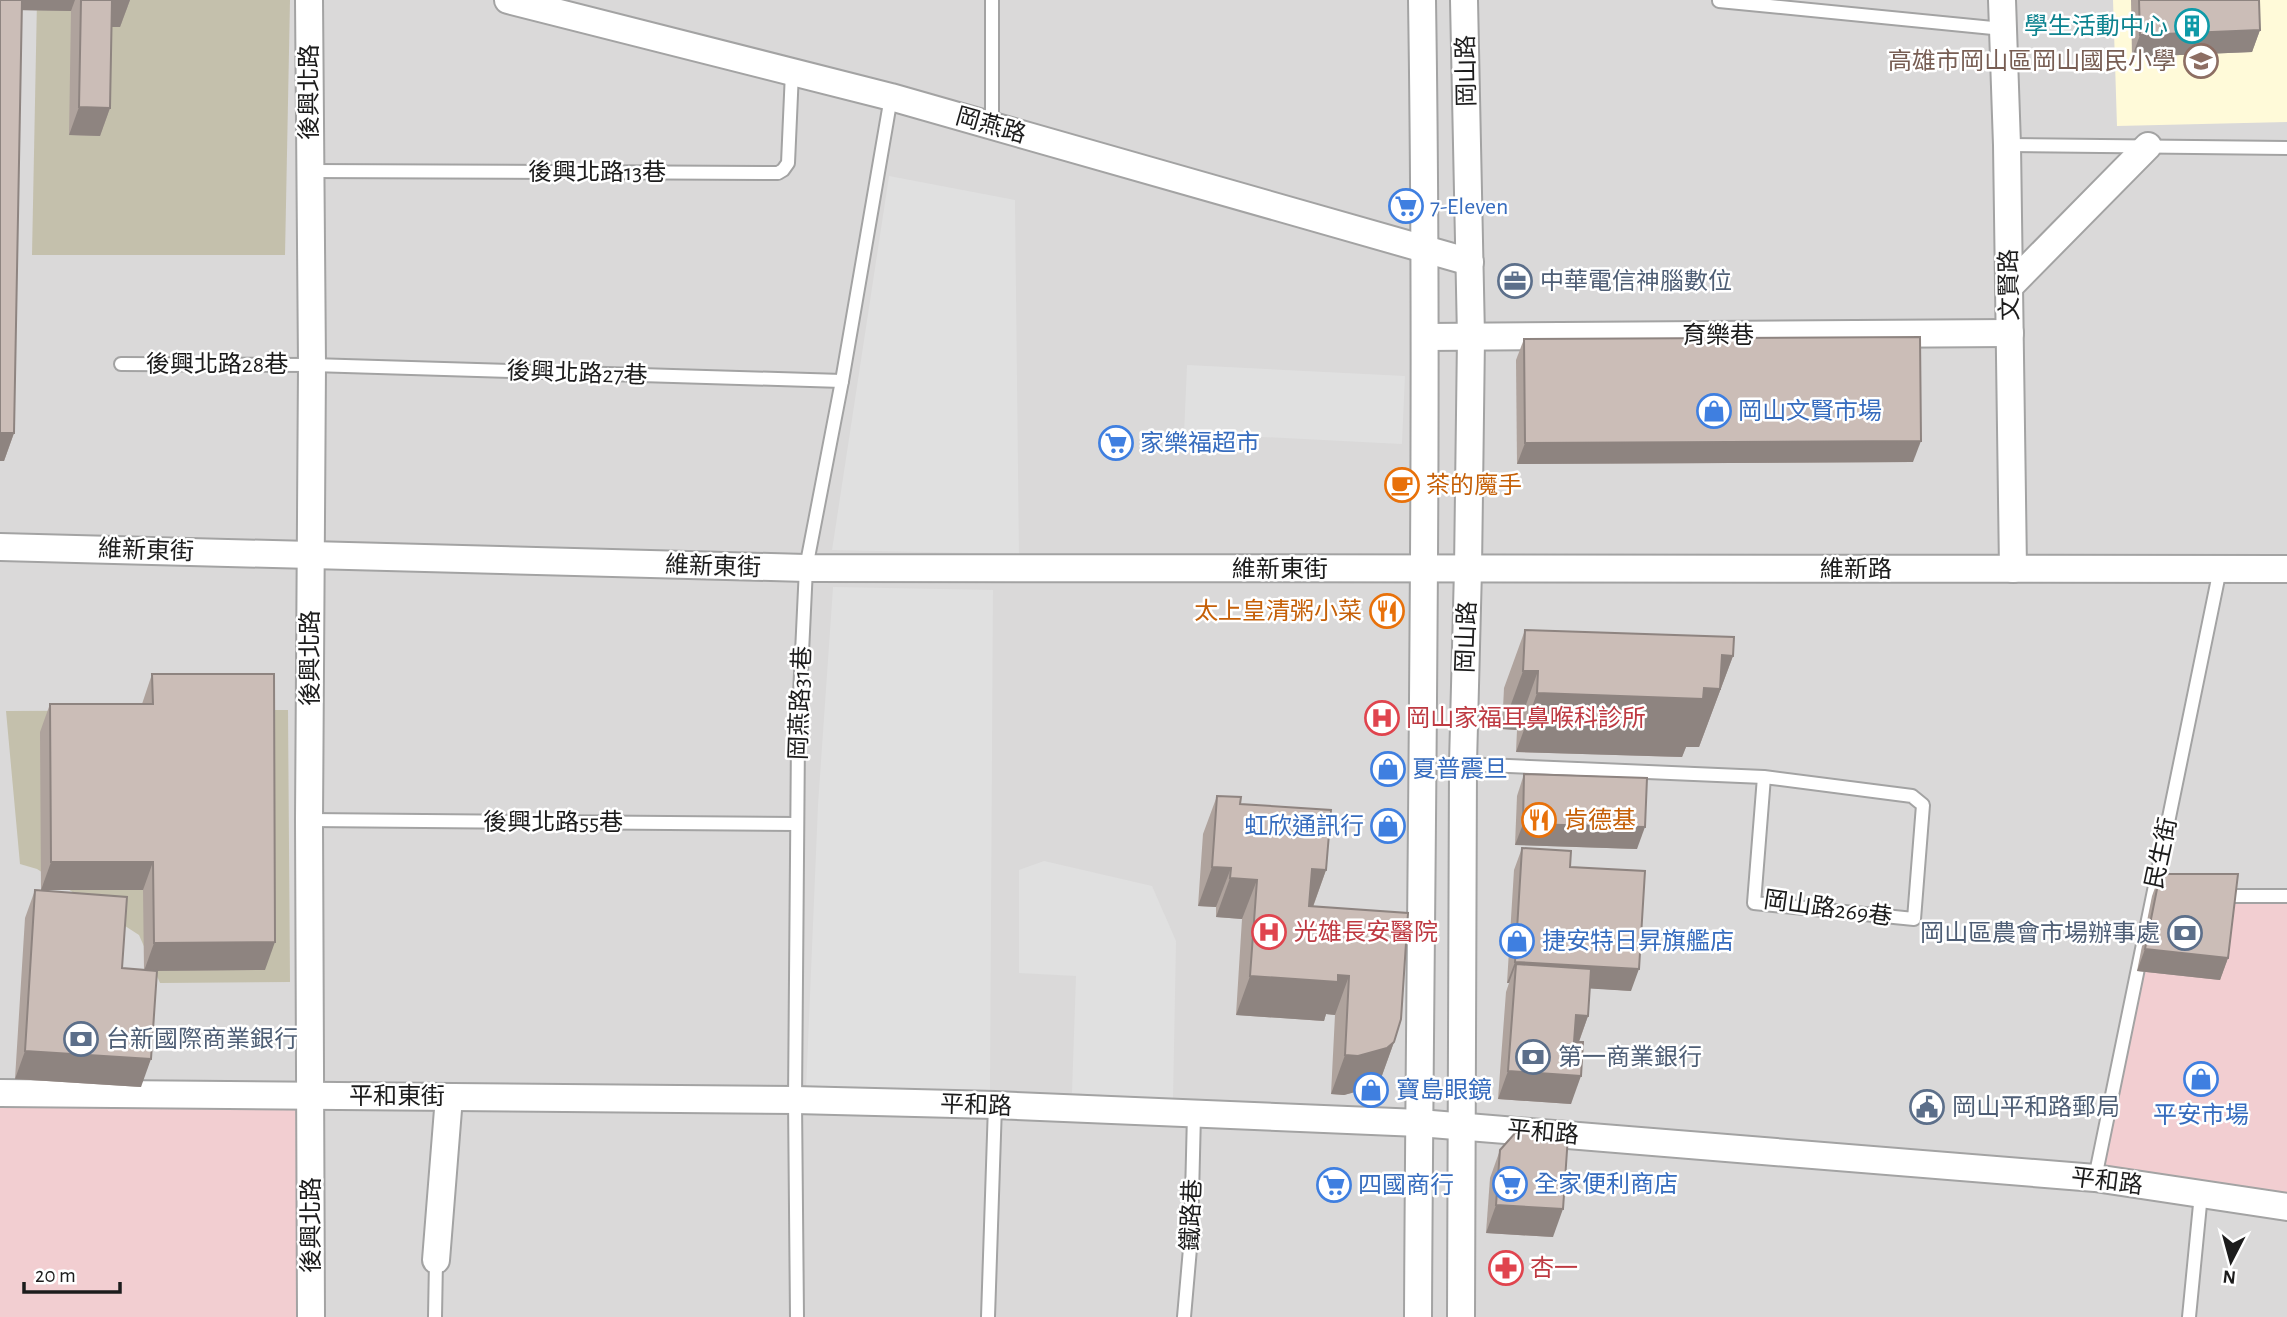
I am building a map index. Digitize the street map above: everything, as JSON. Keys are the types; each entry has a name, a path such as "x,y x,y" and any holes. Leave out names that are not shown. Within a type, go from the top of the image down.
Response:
{"street":[{"name":"後興北路","path":"309,0 312,365 309,820 311,1317"},
{"name":"岡燕路","path":"508,0 891,97 1470,262"},
{"name":"岡山路","path":"1418,1317 1426,569 1426,248 1422,0"},
{"name":"岡山路","path":"1461,1317 1463,764 1471,337 1464,0"},
{"name":"文賢路","path":"2002,0 2007,145 2013,569"},
{"path":"2009,287 2148,146"},
{"name":"育樂巷","path":"1426,337 2010,333"},
{"name":"維新東街","path":"0,547 806,568 1426,569"},
{"name":"維新路","path":"1426,569 2287,569"},
{"name":"平和東街","path":"0,1093 795,1100"},
{"path":"436,1260 449,1097"},
{"name":"平和路","path":"795,1100 995,1105 1461,1126 2095,1178 2287,1207"}],"lane":[{"path":"992,0 992,125"},
{"path":"1719,1 2003,29"},
{"name":"後興北路13巷","path":"309,171 778,173 788,163 792,72"},
{"name":"岡燕路31巷","path":"797,1317 795,1100 798,737 806,568 842,381 891,97"},
{"path":"2007,145 2287,148"},
{"name":"後興北路28巷","path":"121,364 312,365"},
{"name":"後興北路27巷","path":"312,365 842,381"},
{"name":"民生街","path":"2095,1178 2159,896 2220,569"},
{"name":"岡山路269巷","path":"1463,764 1764,777 1912,796 1923,805 1914,919 1755,903 1764,777"},
{"name":"後興北路55巷","path":"309,820 797,824"},
{"path":"2204,896 2287,896"},
{"path":"988,1317 995,1105"},
{"name":"鐵路巷","path":"1184,1317 1191,1237 1194,1114"},
{"path":"2189,1317 2201,1194"},
{"path":"435,1317 436,1260"}],"shaded area":[{"path":"0,0 2287,0 2287,1317 0,1317"},
{"path":"37,0 290,0 285,255 32,255"},
{"name":"高雄市岡山區岡山國民小學","path":"2113,0 2287,0 2287,122 2117,126"},
{"path":"889,176 1015,200 1019,554 832,550"},
{"path":"1187,365 1405,376 1402,444 1184,433"},
{"path":"833,587 993,590 990,1095 806,1089 818,804"},
{"path":"288,710 290,982 160,983 139,935 37,869 20,864 6,711"},
{"path":"1044,861 1152,886 1176,941 1173,1099 1072,1093 1076,976 1019,973 1019,870"},
{"name":"平安市場","path":"2230,896 2287,896 2287,1207 2095,1178 2137,971"},
{"path":"310,1084 311,1317 0,1317 0,1091"}],"building":[{"path":"0,0 22,0 14,433 0,433"},
{"path":"81,0 112,0 110,108 79,107"},
{"path":"2139,0 2259,0 2260,30 2140,35"},
{"name":"岡山文賢市場","path":"1920,337 1921,441 1525,443 1524,339"},
{"path":"1525,630 1734,637 1733,656 1722,655 1720,689 1704,688 1703,699 1537,693 1538,671 1523,671"},
{"path":"152,674 274,674 275,942 154,943 153,862 51,862 50,704 153,704"},
{"path":"1524,774 1647,778 1645,827 1523,824"},
{"path":"1217,796 1241,797 1240,804 1331,810 1326,870 1312,869 1309,906 1408,913 1401,1019 1394,1042 1387,1048 1358,1056 1345,1055 1349,976 1338,975 1338,982 1250,976 1257,880 1230,878 1231,868 1212,867"},
{"path":"1522,848 1571,851 1570,867 1645,871 1639,969 1515,962"},
{"name":"岡山區農會市場辦事處","path":"2160,874 2238,874 2228,958 2145,949"},
{"name":"台新國際商業銀行","path":"35,890 127,897 122,968 157,971 151,1059 25,1051"},
{"name":"第一商業銀行","path":"1516,964 1591,969 1588,1016 1576,1015 1574,1042 1583,1042 1581,1076 1508,1071"},
{"path":"1516,1132 1568,1136 1563,1209 1496,1205 1500,1150"}],"place":[{"name":"學生活動中心","path":"2192,26"},
{"name":"高雄市岡山區岡山國民小學","path":"2201,61"},
{"name":"7-Eleven","path":"1406,206"},
{"name":"中華電信神腦數位","path":"1515,281"},
{"name":"岡山文賢市場","path":"1714,411"},
{"name":"家樂福超市","path":"1116,443"},
{"name":"茶的魔手","path":"1402,485"},
{"name":"太上皇清粥小菜","path":"1387,611"},
{"name":"岡山家福耳鼻喉科診所","path":"1382,718"},
{"name":"夏普震旦","path":"1388,769"},
{"name":"肯德基","path":"1539,820"},
{"name":"虹欣通訊行","path":"1388,826"},
{"name":"光雄長安醫院","path":"1269,932"},
{"name":"岡山區農會市場辦事處","path":"2185,933"},
{"name":"捷安特日昇旗艦店","path":"1517,941"},
{"name":"台新國際商業銀行","path":"81,1039"},
{"name":"第一商業銀行","path":"1533,1057"},
{"name":"平安市場","path":"2201,1079"},
{"name":"寶島眼鏡","path":"1371,1090"},
{"name":"岡山平和路郵局","path":"1927,1107"},
{"name":"全家便利商店","path":"1510,1184"},
{"name":"四國商行","path":"1334,1185"},
{"name":"杏一","path":"1506,1268"}]}
